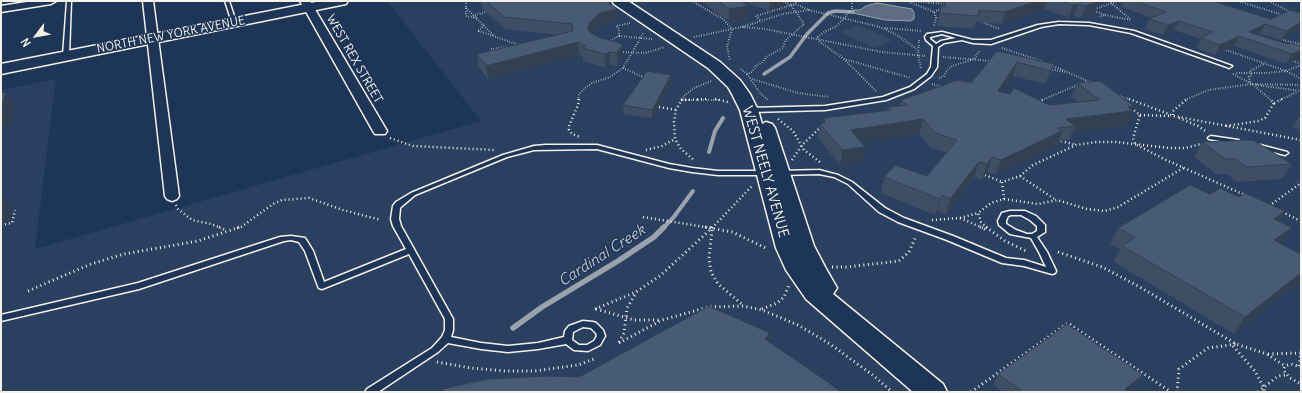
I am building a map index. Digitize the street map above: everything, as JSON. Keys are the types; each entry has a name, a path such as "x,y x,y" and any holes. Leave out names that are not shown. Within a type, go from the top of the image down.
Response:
{"street":[{"path":"1,9 51,1"},
{"path":"148,1 172,196"},
{"name":"NORTH NEW YORK AVENUE","path":"1,69 234,22 307,4 340,1"},
{"name":"WEST NEELY AVENUE","path":"619,1 714,65 725,74 741,94 757,108"},
{"name":"WEST NEELY AVENUE","path":"630,1 731,69 745,83 754,97 773,173 787,248 798,270 815,293 933,392"},
{"name":"WEST REX STREET","path":"307,4 380,130"}],"lane":[{"path":"66,56 69,1"},
{"path":"226,1 234,22"},
{"path":"936,46 928,40 927,37 929,35 942,33 960,38 992,42 1040,26 1059,23 1089,24 1132,32 1229,66"},
{"path":"936,46 943,42 960,38"},
{"path":"757,108 825,108 884,99 912,88 929,75 934,67 936,46"},
{"path":"1211,138 1248,145"},
{"path":"370,392 435,350 446,340 449,330 449,319 395,219 394,212 399,204 413,194 519,151 534,148 564,146 597,147 669,166 718,173 819,172 836,176 850,183 882,210 902,220 1005,261 1024,263 1052,271 1033,236"},
{"path":"1255,146 1285,152"},
{"path":"1015,213 1038,221 1042,229 1038,234 1033,236 1013,232 1003,225 1002,217 1005,214 1015,213"},
{"path":"1,318 140,286 283,239 291,238 302,240 309,251 322,286 411,250"},
{"path":"446,340 508,349 538,346 568,340"}],"path":[{"path":"466,1 466,16 477,18"},
{"path":"692,1 722,19 732,29"},
{"path":"747,74 764,61 766,56 783,48 785,40 804,24 791,5 782,1"},
{"path":"819,40 818,37 821,34 837,26 845,18 852,9 852,1"},
{"path":"907,1 934,12 947,9"},
{"path":"911,1 950,4"},
{"path":"1105,15 1131,20 1109,1"},
{"path":"1092,10 1118,1"},
{"path":"1238,1 1287,16"},
{"path":"1269,1 1294,14"},
{"path":"760,20 756,16 795,4 816,12 880,27 922,31"},
{"path":"466,8 494,37"},
{"path":"700,41 694,37 742,27 760,20 809,10"},
{"path":"474,15 486,12"},
{"path":"934,12 936,18 934,29"},
{"path":"619,36 619,30 616,26 631,23"},
{"path":"984,23 1004,31"},
{"path":"484,25 479,31 522,46"},
{"path":"584,138 572,134 569,130 569,126 578,105 580,94 592,83 610,77 623,68 647,27"},
{"path":"742,27 765,29 819,40 844,58 878,94 872,95"},
{"path":"880,27 897,35 918,50"},
{"path":"724,57 730,61 728,46 732,29"},
{"path":"921,70 918,42 921,36 926,33"},
{"path":"607,42 619,36 655,39"},
{"path":"1283,40 1301,44 1292,48"},
{"path":"616,51 645,53 659,50 669,44"},
{"path":"515,49 522,46"},
{"path":"491,49 522,46"},
{"path":"996,46 1040,60 1094,84"},
{"path":"1226,50 1286,71 1301,79"},
{"path":"844,58 913,78 909,81"},
{"path":"1293,61 1301,64"},
{"path":"1265,64 1250,71 1252,75 1249,80 1274,103"},
{"path":"1300,92 1267,88 1252,84 1229,72 1251,73 1286,71 1301,64"},
{"path":"736,65 747,74 760,92 757,108"},
{"path":"623,68 643,76 647,80"},
{"path":"695,162 681,149 675,139 674,122 676,110 681,100 694,88 715,80"},
{"path":"752,80 798,93 831,97"},
{"path":"1037,102 1087,80"},
{"path":"932,84 944,87"},
{"path":"1174,116 1173,111 1176,106 1196,94 1220,87 1252,84 1301,85"},
{"path":"1226,126 1258,121 1265,118 1274,103 1300,92"},
{"path":"985,175 1002,182 1020,176 1033,164 1076,145 1097,142 1186,148 1208,142 1211,138 1208,132 1198,126 1114,93"},
{"path":"1120,96 1125,102"},
{"path":"681,100 714,99 757,108 793,131 810,155 823,164"},
{"path":"659,107 676,110"},
{"path":"1130,107 1140,115 1174,116 1301,140"},
{"path":"1134,144 1133,138 1140,115"},
{"path":"827,122 817,129 773,173 744,193 712,229 661,275 636,292 595,309 646,321 662,320 709,307 743,306 762,310 798,325 830,344 874,376 892,392"},
{"path":"380,130 392,140 413,146 501,150"},
{"path":"643,150 662,146 675,139"},
{"path":"1061,141 1076,145"},
{"path":"1134,144 1166,160 1248,196"},
{"path":"1020,176 1057,200 1087,209 1105,210 1118,207 1185,168"},
{"path":"1002,182 1004,199"},
{"path":"1274,209 1268,206 1301,183"},
{"path":"172,196 178,209 192,220 211,224 228,231"},
{"path":"28,291 91,264 124,254 198,242 241,227 273,204 282,200 309,198 343,210 381,220"},
{"path":"989,231 981,222 978,213 991,203 1004,199 1038,204 1057,200"},
{"path":"1,226 12,223 15,210"},
{"path":"1281,212 1300,221 1301,225"},
{"path":"643,217 732,232 773,251"},
{"path":"960,218 1026,250"},
{"path":"831,267 890,264 899,261 909,252 917,234 922,228"},
{"path":"712,229 708,258 711,272 718,284 743,306"},
{"path":"1058,252 1102,267 1138,286 1235,345 1267,354 1301,353 1300,366 1291,364 1285,366"},
{"path":"762,310 777,303 784,297 791,283"},
{"path":"636,292 627,308 624,333 619,343 662,320"},
{"path":"971,392 1068,322 1171,392"},
{"path":"1235,345 1255,371 1264,390"},
{"path":"1177,392 1179,369 1208,348 1235,345"},
{"path":"1267,354 1285,366"},
{"path":"437,362 471,368 505,371 535,370 578,365 594,359"},
{"path":"1285,366 1284,371 1286,374 1301,384"},
{"path":"1258,392 1264,390 1278,376 1286,374"}],"shaded area":[{"path":"387,1 1301,1 1301,392 1,392 1,90 56,79 35,249 481,121"},
{"path":"877,3 912,9 914,19 910,21 885,20 853,13 853,10 860,10 866,6"},
{"path":"858,25 893,40 874,48 840,32"}],"building":[{"path":"486,1 606,1 617,9 600,13 589,23 588,29 591,33 598,37 623,44 617,53 609,52 605,54 582,48 586,46 578,42 486,66 477,54 573,31 572,24 504,17"},
{"path":"718,1 741,1 748,6 729,9"},
{"path":"944,1 1037,1 1005,12 979,10 978,16 940,13 941,6 945,7"},
{"path":"1060,1 1098,2 1086,6 1078,4 1073,5"},
{"path":"1135,1 1212,1 1271,19 1290,10 1301,13 1301,22 1287,31 1265,24 1249,32 1287,44 1290,43 1301,46 1301,50 1292,54 1239,36 1220,45 1201,38 1213,32 1179,21 1168,25 1149,19 1166,12"},
{"path":"997,51 1054,64 1050,71 1017,62 998,91 1010,94 1014,88 1049,105 1100,100 1077,83 1100,81 1134,106 1128,107 1133,111 1066,119 1075,126 1058,128 1062,131 1001,160 992,157 987,164 979,162 950,199 942,195 940,199 884,177 895,165 927,176 957,140 935,133 923,119 851,130 865,147 843,150 820,124 825,123 824,118 891,110 888,107 907,105 901,100 958,80 971,83"},
{"path":"647,71 671,75 652,110 623,105"},
{"path":"6,92 1,109 1,93"},
{"path":"1301,116 1301,122 1296,121"},
{"path":"1253,140 1292,164 1246,167 1236,159 1225,159 1202,142"},
{"path":"1190,185 1210,194 1220,188 1239,197 1245,193 1285,211 1274,219 1292,228 1274,240 1301,254 1301,273 1245,317 1122,246 1135,237 1118,228"},
{"path":"709,306 770,333 765,339 841,392 443,392 442,389 488,379 549,376 579,377"},
{"path":"1067,324 1143,375 1125,389 1129,392 1023,392 998,374"}],"waterway":[{"name":"Cardinal Creek","path":"764,74 790,57 807,34 828,13 835,11 853,12"},
{"name":"Cardinal Creek","path":"709,152 715,131 723,118"},
{"name":"Cardinal Creek","path":"513,328 542,307 618,261 654,237 673,218 693,191"}]}
